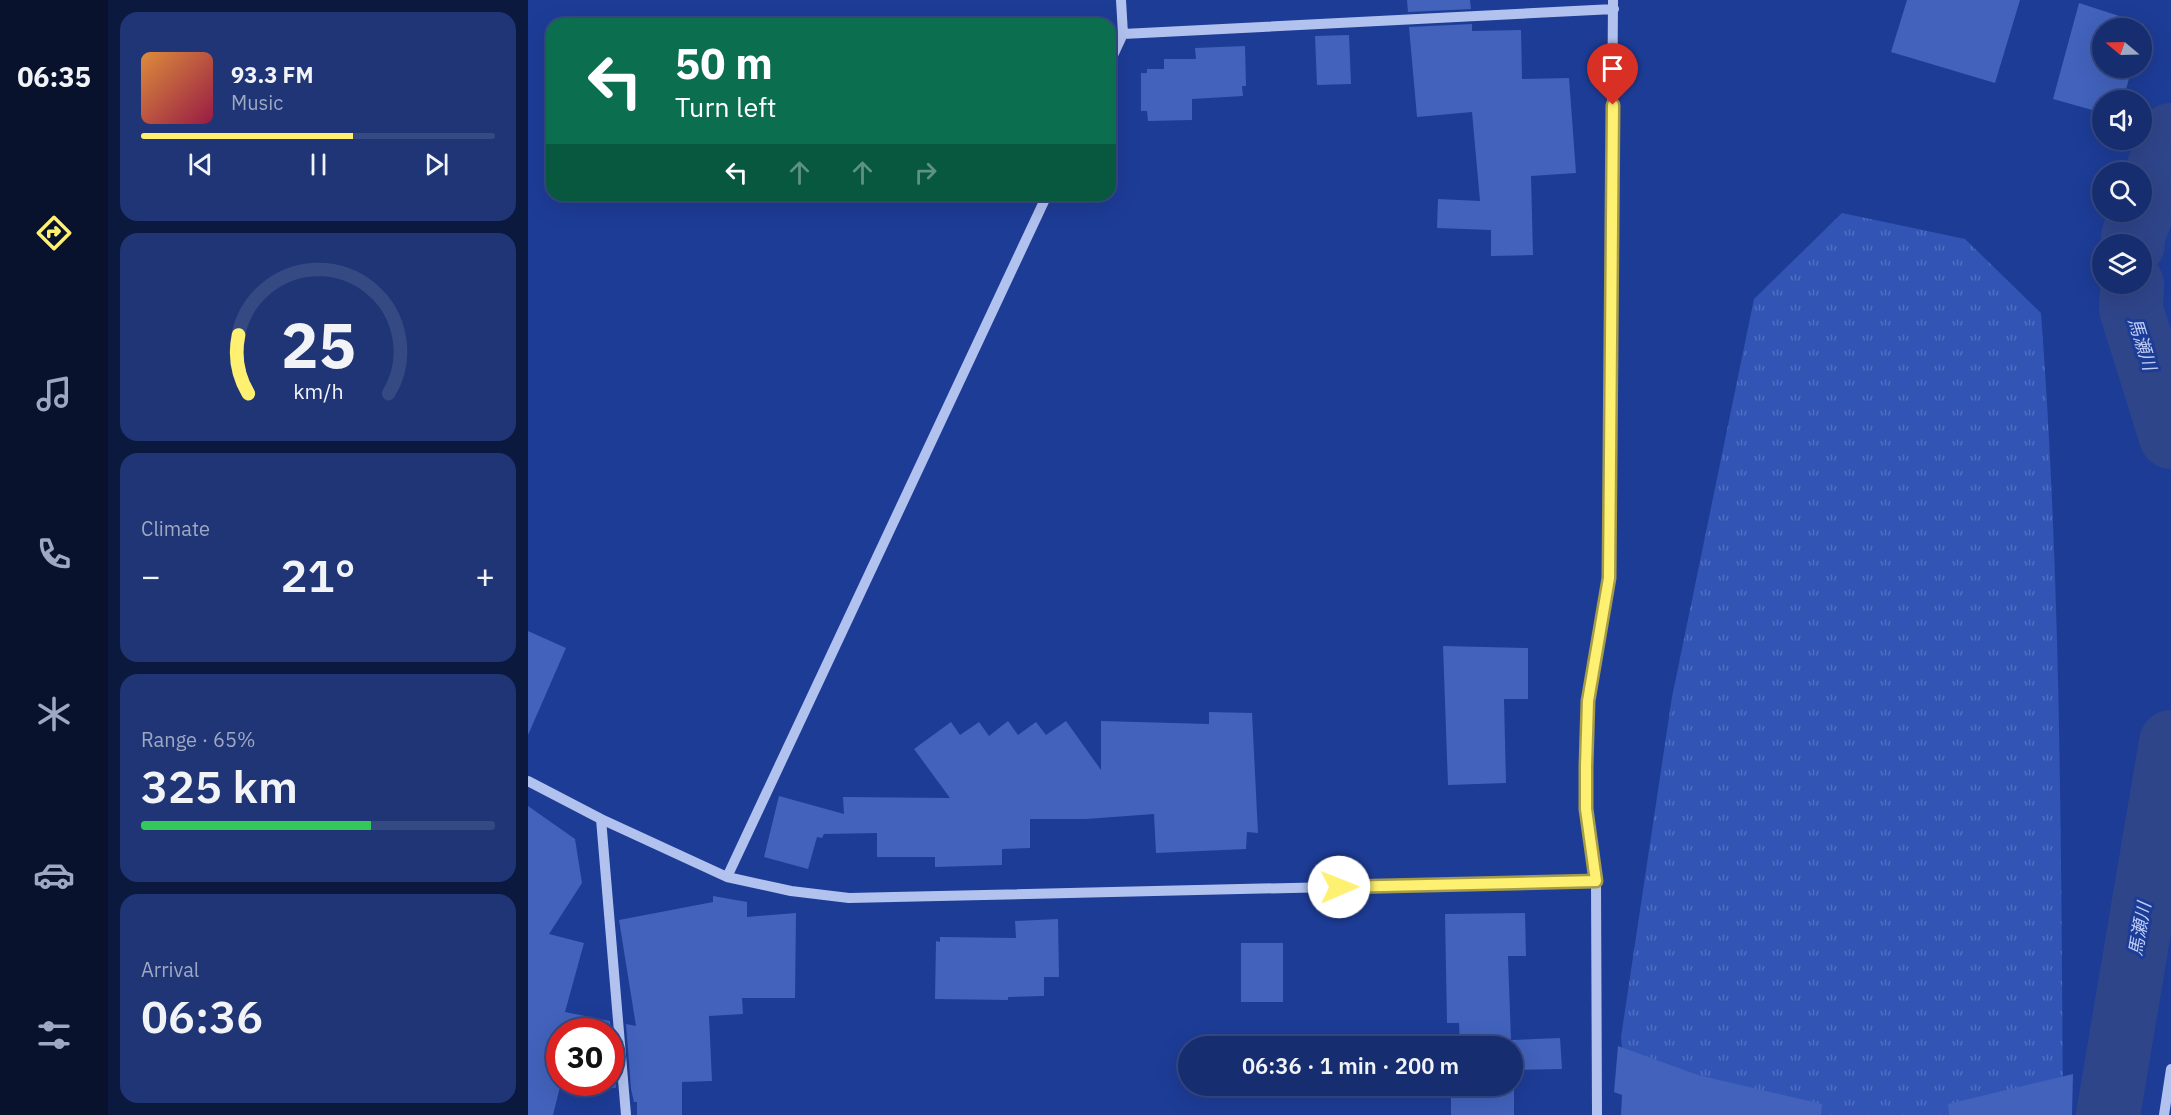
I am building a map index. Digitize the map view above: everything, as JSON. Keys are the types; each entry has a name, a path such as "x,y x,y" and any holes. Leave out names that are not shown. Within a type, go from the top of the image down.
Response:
{"street":[{"path":"1116,49 1123,34 1121,0"},
{"path":"1123,34 1614,5 1609,578 1588,701 1586,799 1596,881 1597,1115"},
{"path":"727,877 1044,201"},
{"path":"528,781 601,819 727,877 791,891 849,898 1596,881"},
{"path":"601,819 626,1115"},
{"path":"2164,1115 2171,1069"}],"green space":[{"path":"1842,213 1965,239 2041,313 2053,513 2056,613 2063,1115 1627,1115 1621,1037 1672,697 1754,299"}],"building":[{"path":"1407,0 1470,0 1471,9 1408,12"},
{"path":"1907,0 2020,0 1995,83 1891,52"},
{"path":"2079,3 2125,18 2092,18 2092,78 2129,78 2126,90 2092,90 2092,110 2053,99"},
{"path":"1472,24 1472,31 1521,30 1522,79 1569,78 1576,173 1531,176 1533,255 1491,256 1491,230 1437,228 1438,199 1480,201 1472,112 1417,117 1409,27"},
{"path":"1349,35 1351,84 1317,85 1315,36"},
{"path":"1245,46 1246,86 1242,86 1243,96 1192,99 1192,120 1148,121 1147,111 1141,111 1141,73 1147,73 1147,69 1164,69 1164,59 1196,59 1195,48"},
{"path":"528,631 566,648 528,735"},
{"path":"1443,646 1528,648 1528,699 1504,699 1506,783 1448,785"},
{"path":"1209,712 1252,713 1258,833 1247,832 1246,849 1156,853 1154,814 1086,819 1030,819 1030,848 1002,849 1002,865 935,867 935,857 877,857 877,833 824,834 822,838 817,837 808,869 764,857 779,796 844,814 843,797 950,798 914,749 951,722 960,735 979,722 989,736 1008,721 1018,735 1036,722 1046,735 1066,721 1101,770 1101,721 1209,724"},
{"path":"528,806 575,839 582,883 549,934 584,943 565,1012 595,1018 546,1018 546,1096 558,1096 553,1115 528,1115"},
{"path":"713,896 747,902 747,917 796,913 795,998 742,998 743,1014 709,1016 712,1081 682,1082 682,1115 637,1115 637,1102 634,1102 631,1089 626,1024 636,1026 619,920 713,902"},
{"path":"1525,913 1526,956 1508,956 1511,1036 1460,1036 1459,1023 1447,1023 1445,914"},
{"path":"1058,919 1059,977 1044,977 1044,996 1008,997 1008,1000 935,999 936,941 940,942 940,937 1016,938 1015,921"},
{"path":"1241,943 1283,943 1283,1002 1241,1002"},
{"path":"1560,1038 1562,1069 1523,1070 1523,1040"},
{"path":"1618,1046 1698,1075 1822,1104 1821,1115 1621,1115 1622,1095 1614,1092"},
{"path":"2073,1074 2072,1115 1949,1115 1948,1104"},
{"path":"1451,1096 1514,1096 1514,1115 1451,1115"}],"waterway":[{"name":"馬瀬川","path":"2134,234 2171,135"},
{"name":"馬瀬川","path":"2132,294 2131,309 2171,437"},
{"name":"馬瀬川","path":"2108,1115 2171,742"}],"route":[{"path":"1339,887 1596,881 1586,809 1586,766 1588,701 1609,578 1613,105"}]}
